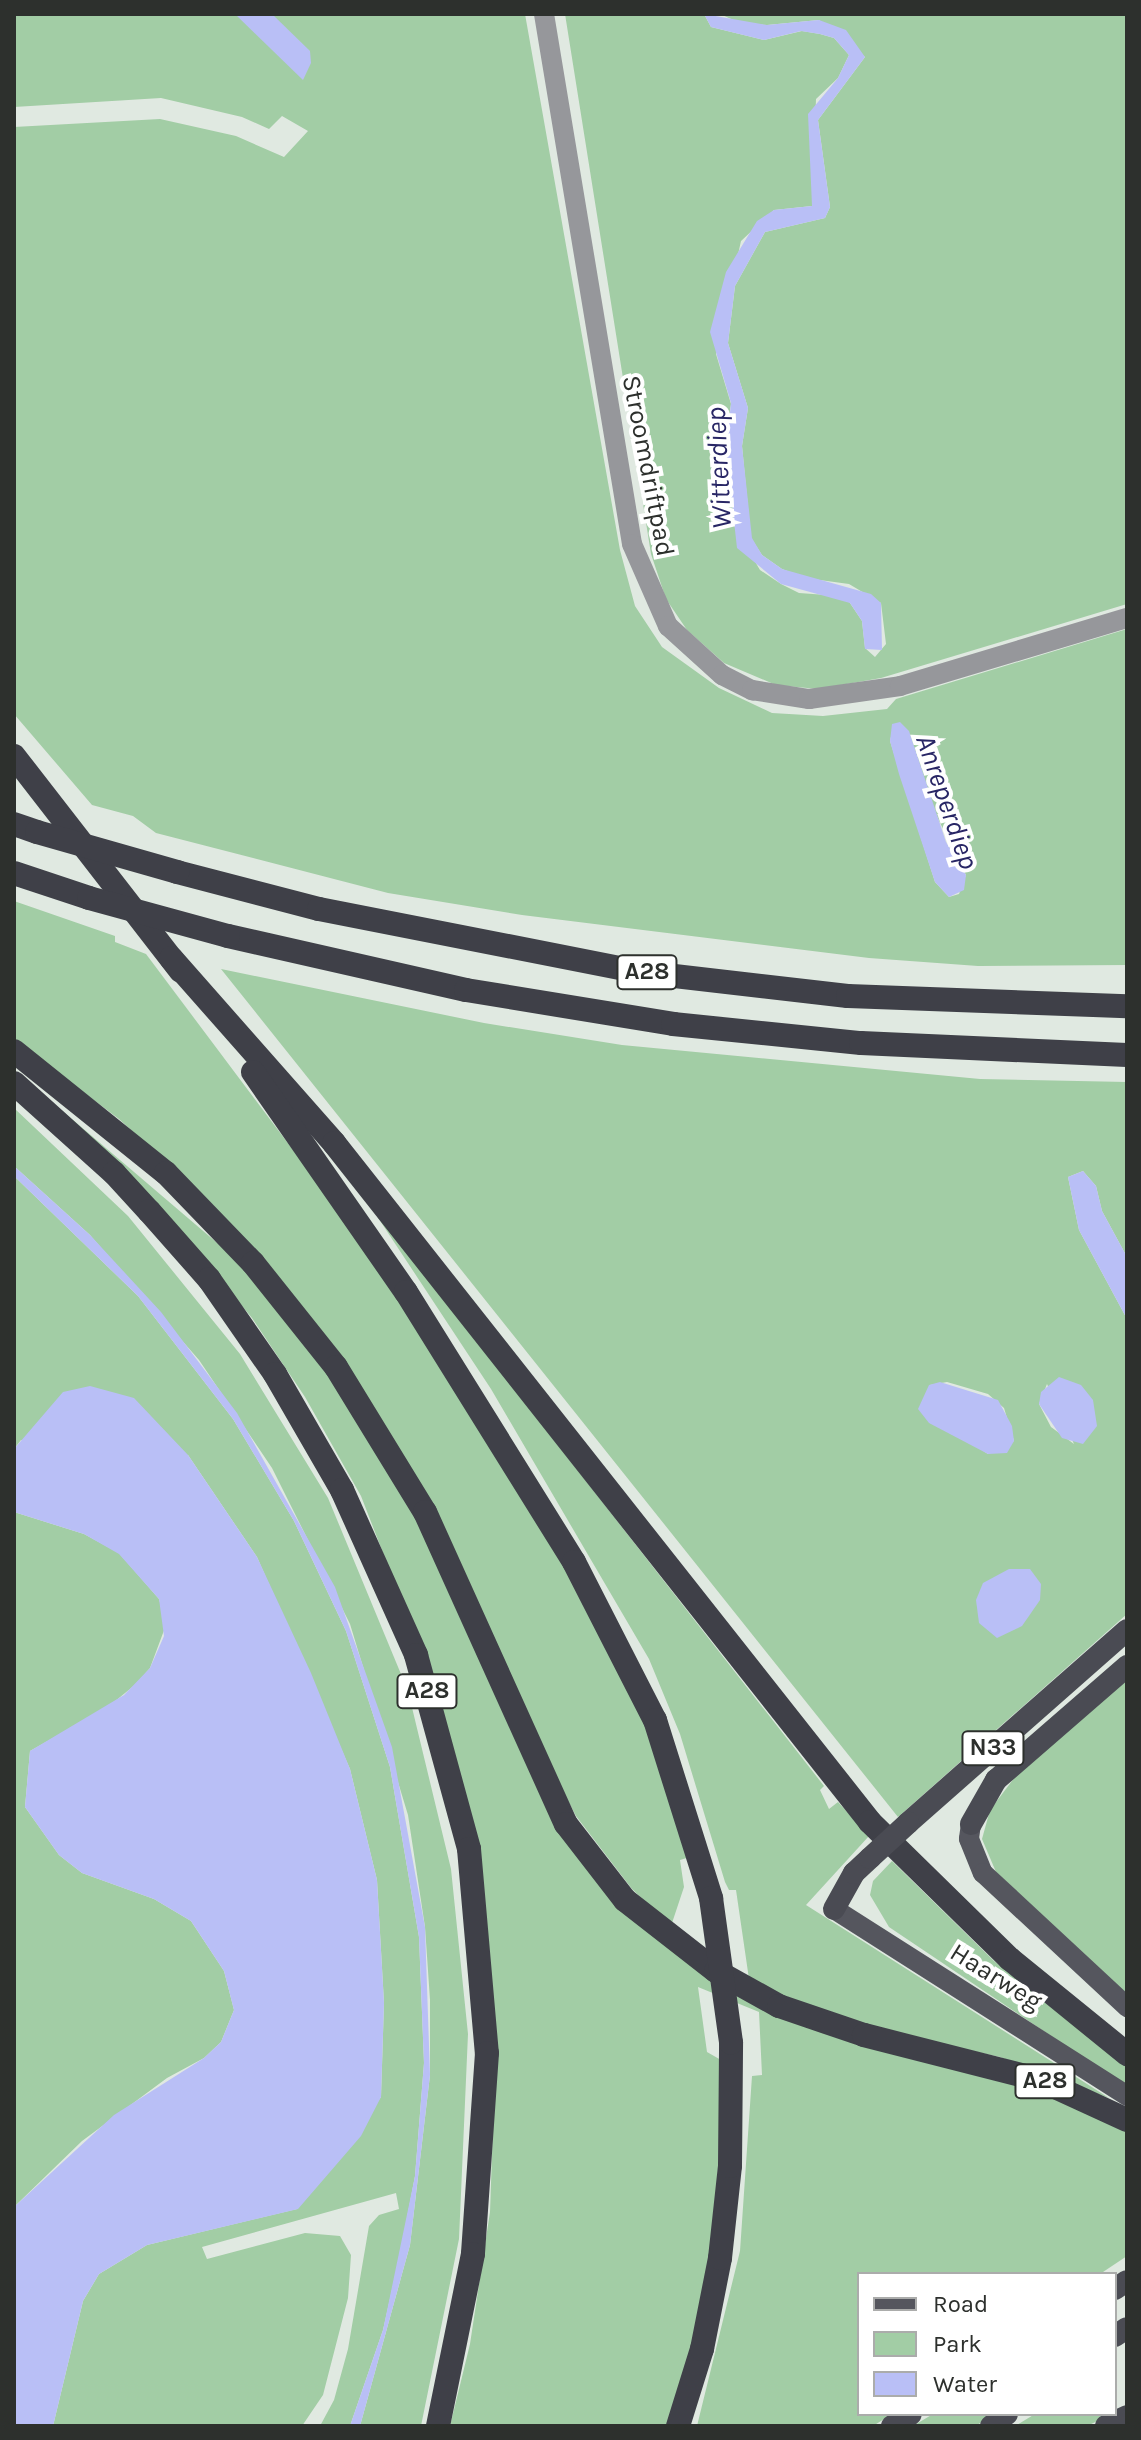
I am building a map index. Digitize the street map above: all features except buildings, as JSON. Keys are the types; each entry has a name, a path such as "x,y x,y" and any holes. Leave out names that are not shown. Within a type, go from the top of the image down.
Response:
{"highway":[{"name":"A28","path":"14,756 171,958 406,1292 574,1562 655,1720 711,1898 731,2043 730,2166 720,2258 702,2349 678,2426"},
{"name":"A28","path":"14,824 177,872 319,909 640,972 848,996 1127,1006"},
{"name":"A28","path":"14,873 89,898 228,936 466,990 673,1024 890,1045 1127,1055"},
{"name":"A28","path":"171,958 334,1143 870,1822 1010,1959 1127,2054"},
{"name":"A28","path":"14,1051 166,1173 253,1263 336,1367 425,1512 566,1824 625,1900 716,1971 779,2006 864,2035 1040,2080 1127,2120"},
{"name":"A28","path":"14,1083 123,1182 209,1279 318,1442 416,1655 469,1849 487,2053 475,2241 438,2426"},
{"name":"N33","path":"834,1909 854,1873 1127,1630"},
{"name":"N33","path":"971,1824 996,1780 1127,1666"},
{"path":"1106,2426 1127,2416"}],"main road":[{"path":"971,1824 969,1839 983,1873 1127,2007"},
{"name":"Haarweg","path":"834,1909 1127,2096"}],"street":[{"name":"Stroomdriftpad","path":"544,14 632,544 668,626 722,675 752,690 809,699 900,686 1127,618"}],"green space":[{"path":"14,14 525,14 620,550 635,606 662,647 719,688 772,713 823,716 887,709 896,699 1127,629 1127,965 978,966 869,958 522,915 388,893 156,833 133,816 92,805 14,714 14,127 160,119 236,136 284,157 308,131 282,116 269,129 242,117 161,98 14,107","holes":["893,728 966,875 959,894 949,897 935,882 890,741"]},
{"path":"565,14 704,14 711,27 764,40 802,31 820,34 834,38 849,55 838,78 816,99 812,206 774,210 741,241 716,354 731,404 727,428 735,528 760,570 781,584 799,593 840,596 850,603 862,621 865,648 875,657 886,644 881,603 849,584 805,578 782,569 762,555 751,538 742,446 748,408 728,343 735,286 765,232 825,218 830,207 818,120 865,57 819,20 767,25 740,23 720,14 1127,14 1127,604 881,678 818,689 776,685 724,663 687,630 666,599 651,554"},
{"path":"14,901 115,936 115,942 146,954 380,1266 552,1541 648,1730 690,1857 680,1860 684,1887 671,1926 632,1889 576,1816 538,1743 462,1567 213,1205 119,1119 14,1040"},
{"path":"221,969 484,1023 622,1045 980,1079 1127,1082 1127,1257 1102,1211 1096,1186 1083,1171 1068,1177 1079,1230 1127,1319 1127,1614 898,1817","holes":["947,1382 988,1394 1004,1408 1014,1441 988,1454 919,1409 930,1385","1047,1384 1074,1444 1051,1427 1039,1404"]},
{"path":"52,1102 243,1265 338,1383 408,1499 533,1777 692,1966 1018,2080 1127,2128 1127,2256 1103,2272 857,2272 857,2416 889,2416 873,2426 697,2426 740,2251 752,2076 762,2075 759,2012 698,1987 707,2052 721,2060 722,2121 711,2253 688,2361 667,2426 450,2426 470,2344 490,2212 496,2039 483,1894 469,1810 440,1700 361,1496 305,1397 252,1318 155,1201"},
{"path":"14,1108 128,1216 240,1354 328,1498 408,1691 451,1869 468,2034 459,2239 421,2426 360,2426 410,2245 430,2075 430,2000 425,1927 408,1815 350,1624 272,1468 199,1360 90,1235 14,1166"},
{"path":"14,1176 138,1296 233,1419 294,1521 346,1631 390,1767 419,1937 424,2063 415,2176 400,2254 383,2330 350,2426 320,2426 334,2400 348,2349 369,2226 379,2215 399,2209 396,2193 202,2247 207,2259 305,2233 340,2236 351,2255 348,2298 323,2395 302,2426 53,2426 83,2301 99,2274 147,2245 297,2209 381,2097 384,2003 377,1880 350,1769 257,1557 188,1455 21,1440 14,1449"},
{"path":"365,1198 824,1786 820,1790 829,1809 838,1802 869,1836 806,1905 1109,2098 1000,2057 891,2033 792,2000 749,1979 736,1890 729,1890 725,1882 680,1734 649,1659 491,1389"},
{"path":"14,1512 84,1534 119,1553 159,1599 166,1625 150,1668 136,1684 108,1707 30,1751 25,1807 59,1855 82,1873 154,1899 191,1921 224,1971 234,2010 221,2042 204,2058 167,2078 82,2141 14,2207"},
{"path":"1127,1680 1127,1994 996,1872 982,1839 990,1810 1015,1777"},
{"path":"892,1861 994,1961 1127,2064 1127,2087 889,1927 870,1895 873,1881"},
{"path":"930,2416 989,2416 976,2426 913,2426"},
{"path":"1032,2416 1108,2416 1087,2426 1015,2426"}],"water":[{"path":"235,14 272,14 310,51 311,63 303,80"},
{"name":"Witterdiep","path":"704,14 767,25 819,20 846,30 865,57 818,120 830,207 825,218 765,232 735,286 728,343 748,408 742,446 752,538 762,555 782,569 871,594 881,603 882,650 865,649 862,621 850,603 781,584 737,548 726,450 731,403 710,332 726,272 757,221 774,210 812,206 808,114 838,78 849,55 834,38 820,34 801,31 764,40 711,27"},
{"path":"900,722 909,731 946,842 966,875 964,890 949,897 935,882 899,774 890,741 892,724"},
{"path":"14,1166 90,1235 161,1312 237,1413 335,1587 392,1747 425,1927 430,2075 410,2245 360,2426 350,2426 383,2330 415,2176 424,2063 419,1937 390,1767 346,1631 294,1521 233,1419 138,1296 14,1176"},
{"path":"1083,1171 1096,1186 1102,1211 1127,1257 1127,1319 1079,1230 1068,1177"},
{"path":"1059,1377 1081,1385 1093,1400 1097,1426 1083,1444 1062,1438 1039,1404 1041,1392"},
{"path":"940,1382 998,1400 1012,1426 1014,1441 1007,1453 988,1454 929,1423 918,1409 929,1385"},
{"path":"90,1386 134,1398 188,1455 257,1557 311,1673 350,1769 377,1880 384,2003 381,2097 361,2136 298,2209 147,2245 99,2274 83,2301 53,2426 14,2426 14,2207 114,2115 204,2058 221,2042 234,2010 224,1971 191,1921 154,1899 82,1873 59,1855 25,1807 30,1751 124,1695 150,1668 164,1636 159,1599 119,1554 84,1534 14,1512 14,1449 63,1392"},
{"path":"1009,1569 1030,1569 1041,1584 1040,1600 1022,1626 997,1638 979,1623 976,1600 983,1583"}],"water label":[{"name":"Anreperdiep","path":"947,802"}]}
